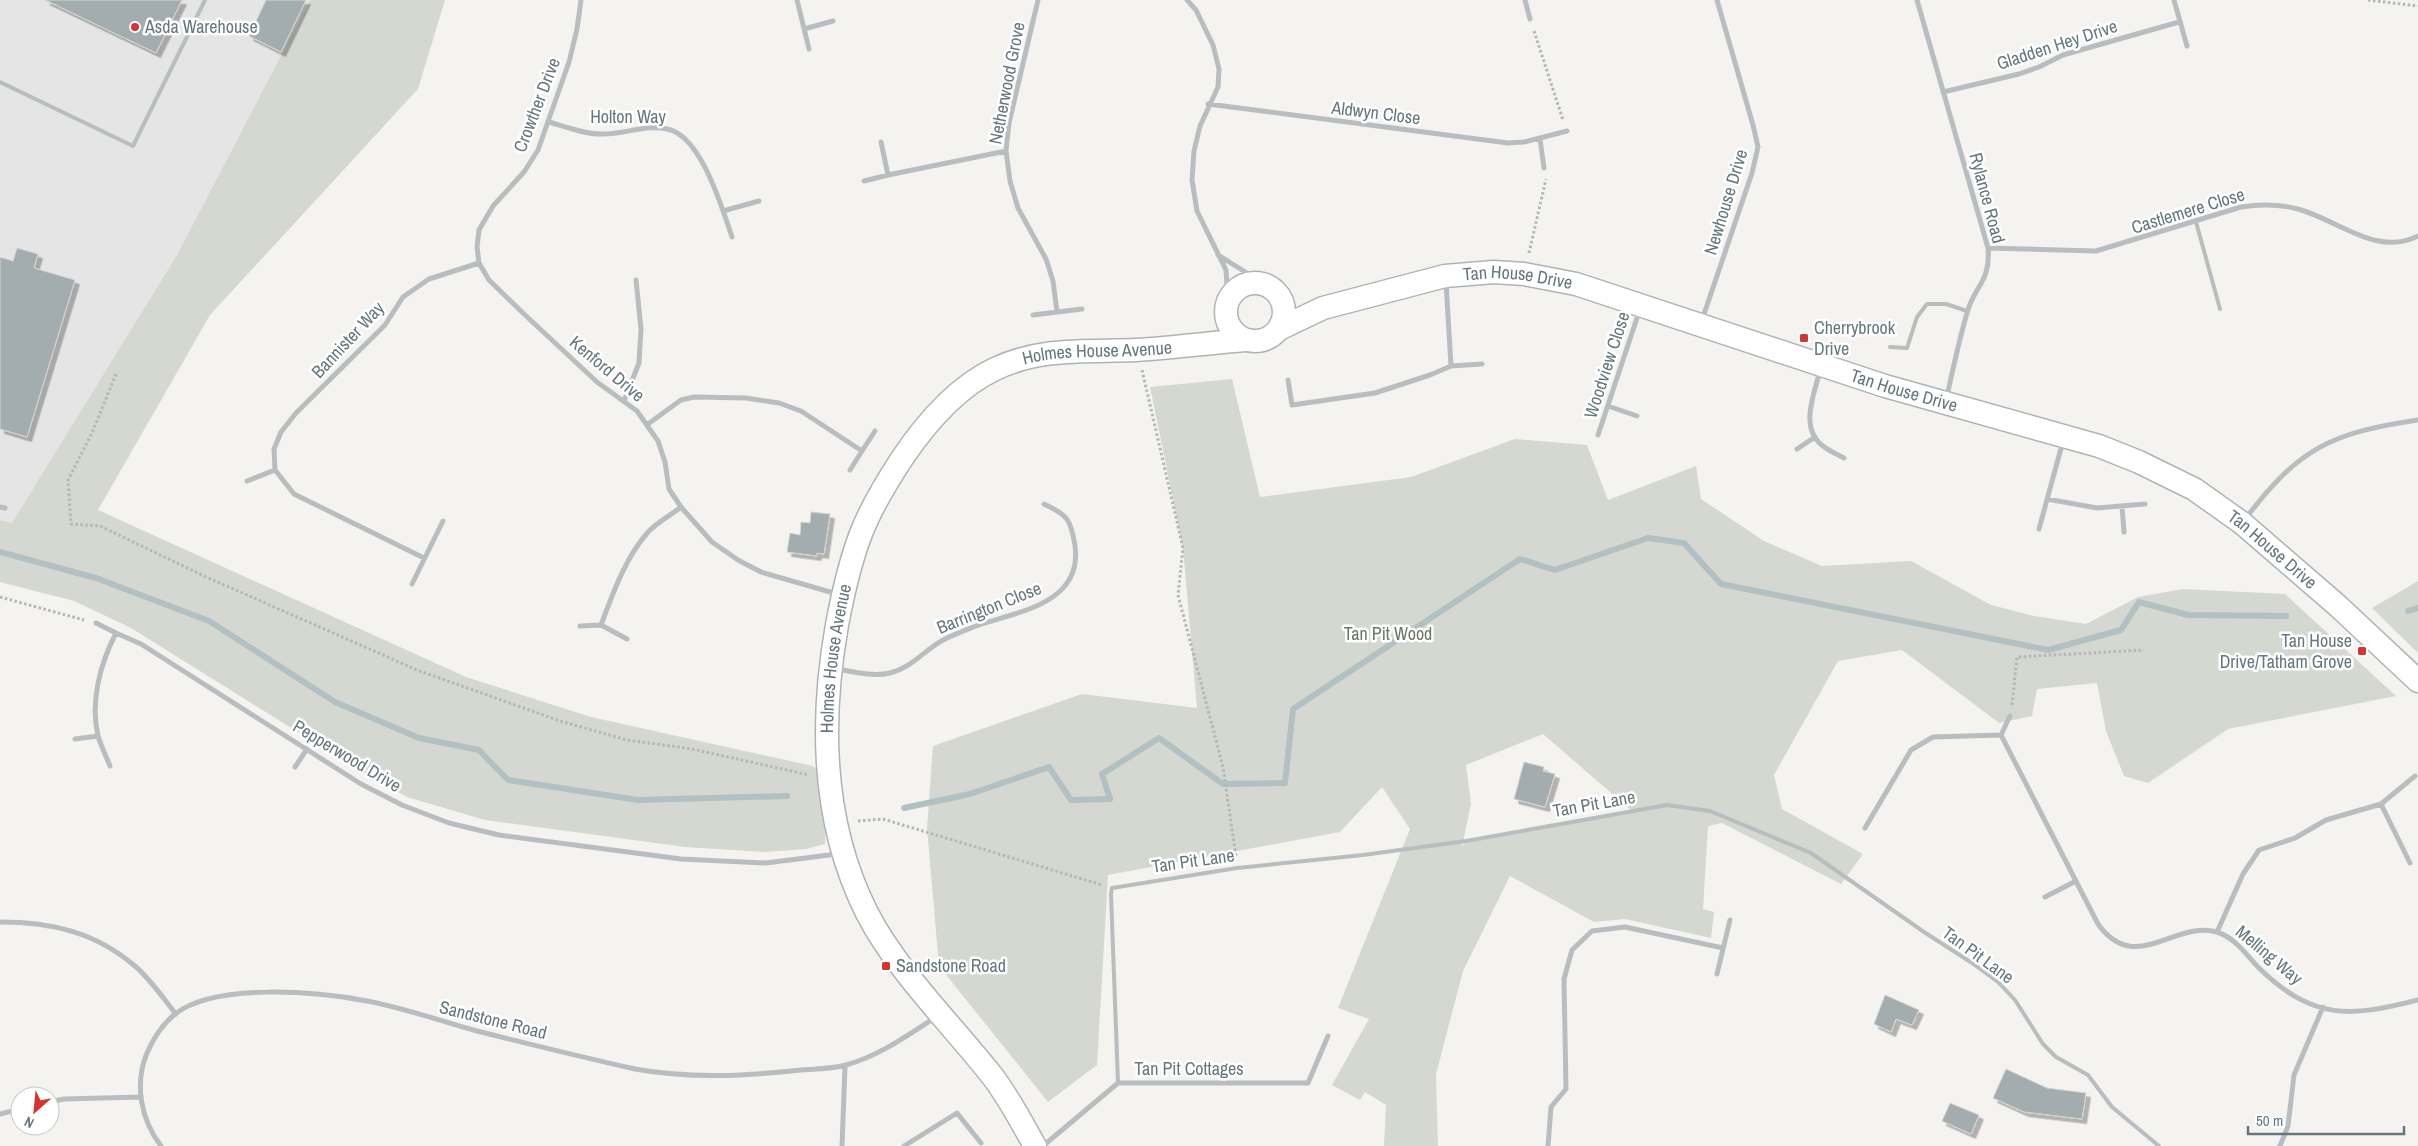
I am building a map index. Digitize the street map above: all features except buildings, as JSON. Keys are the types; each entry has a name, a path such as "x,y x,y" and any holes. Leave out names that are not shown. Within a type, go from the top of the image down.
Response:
{"street":[{"name":"Crowther Drive","path":"479,263 476,246 479,230 493,206 524,172 538,150 549,122 578,29 582,0"},
{"path":"797,0 809,49"},
{"name":"Netherwood Grove","path":"1038,0 1011,114 1006,151 1010,181 1018,208 1046,259 1054,281 1057,312"},
{"path":"1187,0 1196,10 1213,45 1220,69 1218,87 1208,104 1194,151 1192,180 1197,211 1218,254 1226,270 1230,328 1237,336 1246,340 1264,340 1279,329 1283,321 1283,304 1270,288 1218,254"},
{"path":"1525,0 1530,19"},
{"name":"Newhouse Drive","path":"1701,324 1752,173 1758,147 1717,0"},
{"name":"Rylance Road","path":"1917,0 1988,248 1989,261 1986,276 1967,311 1946,402"},
{"path":"2174,0 2187,46"},
{"path":"804,29 833,21"},
{"name":"Gladden Hey Drive","path":"1943,92 2019,74 2039,68 2063,55 2179,22"},
{"name":"Aldwyn Close","path":"1208,104 1498,142 1524,142 1567,131"},
{"name":"Holton Way","path":"549,122 602,134 656,127 669,129 686,139 698,154 732,237"},
{"path":"1540,139 1544,168"},
{"path":"881,142 888,175"},
{"path":"864,181 1006,151"},
{"path":"723,212 759,202"},
{"name":"Castlemere Close","path":"1988,248 2096,251 2196,222 2241,206 2259,204 2285,206 2315,215 2375,241 2404,243 2418,236"},
{"name":"Kenford Drive","path":"479,263 489,280 524,314 597,382 637,411 648,424 658,441 665,462 669,489 680,507 712,542 738,560 761,572 790,582 843,595"},
{"name":"Bannister Way","path":"275,470 274,449 281,432 296,414 385,325 403,297 429,279 479,263"},
{"name":"Tan House Drive","path":"1279,329 1324,308 1446,276 1494,272 1524,274 1576,284 1701,324 1822,366 2115,452 2194,489 2242,523 2338,606 2418,681"},
{"path":"1446,276 1451,366"},
{"path":"624,401 640,363 642,329 636,280"},
{"path":"1227,305 1240,287 1257,283 1324,308"},
{"name":"Holmes House Avenue","path":"1195,344 1227,305"},
{"name":"Woodview Close","path":"1598,435 1641,305"},
{"path":"1033,315 1082,309"},
{"name":"Holmes House Avenue","path":"1036,1146 995,1080 886,946 867,913 843,853 835,823 829,779 826,714 829,668 843,595 862,531 883,487 929,422 959,391 992,370 1017,359 1039,353 1138,350 1246,340"},
{"path":"1288,380 1292,405 1375,394 1451,366 1482,364"},
{"path":"1822,366 1810,408 1810,422 1815,437 1822,446 1844,458"},
{"path":"648,424 681,400 694,397 746,398 778,403 801,411 862,451"},
{"path":"1608,406 1637,416"},
{"path":"2242,523 2271,486 2291,466 2320,446 2358,431 2418,420"},
{"path":"850,470 875,431"},
{"path":"2039,529 2064,436"},
{"path":"1797,449 1815,437"},
{"path":"247,481 275,470 294,494 424,558"},
{"path":"2047,499 2097,508 2145,504"},
{"name":"Barrington Close","path":"829,668 874,674 890,673 905,668 943,640 977,626 1004,619 1038,606 1056,595 1070,580 1076,556 1072,527 1064,513 1044,504"},
{"path":"2122,506 2124,532"},
{"path":"601,625 620,578 636,549 650,530 680,507"},
{"path":"412,584 443,521"},
{"name":"Pepperwood Drive","path":"96,623 116,634 141,644 361,784 402,805 450,822 499,834 681,859 766,864 843,853"},
{"path":"580,626 601,625 627,638"},
{"path":"110,766 98,736 96,714 100,673 116,634"},
{"path":"1865,828 1911,750 1933,737 2001,735 2010,716"},
{"name":"Melling Way","path":"2001,735 2104,933 2126,946 2145,946 2192,932 2217,932 2237,944 2270,977 2289,992 2305,1002 2339,1012 2375,1011 2418,1000"},
{"path":"75,739 98,736"},
{"path":"295,767 307,749"},
{"path":"2217,932 2243,874 2259,850 2295,838 2326,820 2381,804 2415,776"},
{"path":"2381,804 2410,863"},
{"path":"2045,896 2076,881"},
{"path":"1717,974 1730,920"},
{"path":"0,922 21,922 86,934 136,967 176,1014"},
{"path":"1548,1146 1551,1107 1566,1088 1564,979 1572,950 1592,931 1625,927 1723,948"},
{"name":"Sandstone Road","path":"161,1146 148,1124 141,1096 140,1078 150,1047 164,1026 176,1014 194,1003 216,996 238,994 328,996 369,1002 479,1031 660,1073 758,1075 845,1066 890,1046 941,1014"},
{"path":"2280,1146 2288,1126 2294,1075 2323,1007"},
{"name":"Tan Pit Cottages","path":"1043,1146 1118,1083 1308,1083 1328,1036"},
{"path":"842,1146 845,1066"},
{"path":"60,1100 141,1096"},
{"path":"904,1146 957,1113 981,1142"}],"lane":[{"path":"0,82 133,146 204,0"},
{"path":"2196,222 2220,309"},
{"path":"1890,347 1907,348 1917,317 1927,304 1946,304 1967,311"},
{"name":"Tan Pit Lane","path":"1112,888 1237,868 1363,855 1466,840 1667,805 1710,812 1811,853 1998,982 2015,1000 2043,1044 2056,1057 2088,1075 2112,1107 2159,1146"},
{"path":"1112,888 1118,1083"}],"path":[{"path":"2368,0 2418,6"},
{"path":"1530,19 1567,131"},
{"path":"1524,274 1546,178 1544,168"},
{"path":"1138,350 1183,548 1178,595 1223,772 1237,868"},
{"path":"116,374 92,433 68,480 71,524 100,526 204,576 417,670 560,722 627,740 692,749 829,779"},
{"path":"0,596 96,623"},
{"path":"2010,716 2017,657 2144,650"},
{"path":"835,823 883,820 1112,888"}],"shaded area":[{"path":"0,0 310,0 177,255 12,524 0,520"}],"green space":[{"path":"310,0 445,0 418,89 210,315 98,510 466,677 591,717 813,766 829,779 825,844 806,849 765,852 685,847 485,820 407,797 362,772 131,628 74,601 0,582 0,520 12,523 177,255"},
{"name":"Tan Pit Wood","path":"1232,379 1260,497 1411,477 1515,439 1587,445 1608,500 1696,466 1701,499 1764,541 1822,566 1911,561 1991,605 2034,616 2086,624 2138,597 2183,589 2285,594 2396,696 2228,729 2148,783 2124,776 2106,731 2097,683 2037,689 2032,716 1999,723 1902,650 1838,661 1774,775 1782,809 1863,854 1841,884 1722,823 1708,826 1703,909 1714,912 1711,938 1625,919 1594,922 1510,876 1463,971 1436,1074 1438,1146 1384,1146 1386,1105 1365,1092 1360,1100 1332,1085 1369,1019 1338,1008 1410,829 1382,787 1340,832 1108,875 1097,1065 1048,1102 939,966 927,828 933,746 1082,694 1197,708 1183,548 1150,387","holes":["1543,734 1632,811 1466,841 1462,847 1471,804 1466,765"]},
{"path":"2418,581 2418,653 2372,608"}],"waterway":[{"path":"904,808 970,794 1049,767 1071,800 1110,799 1102,774 1159,738 1223,784 1285,783 1293,709 1520,559 1555,570 1648,538 1684,543 1721,584 2048,650 2121,630 2139,602 2188,615 2286,616"},
{"path":"0,552 96,578 209,621 335,702 419,738 479,750 508,780 638,800 787,796"},
{"path":"2408,611 2418,608"}],"place":[{"name":"Asda Warehouse","path":"135,27"},
{"name":"Cherrybrook Drive","path":"1804,338"},
{"name":"Tan House Drive/Tatham Grove","path":"2362,651"},
{"name":"Sandstone Road","path":"886,966"}]}
